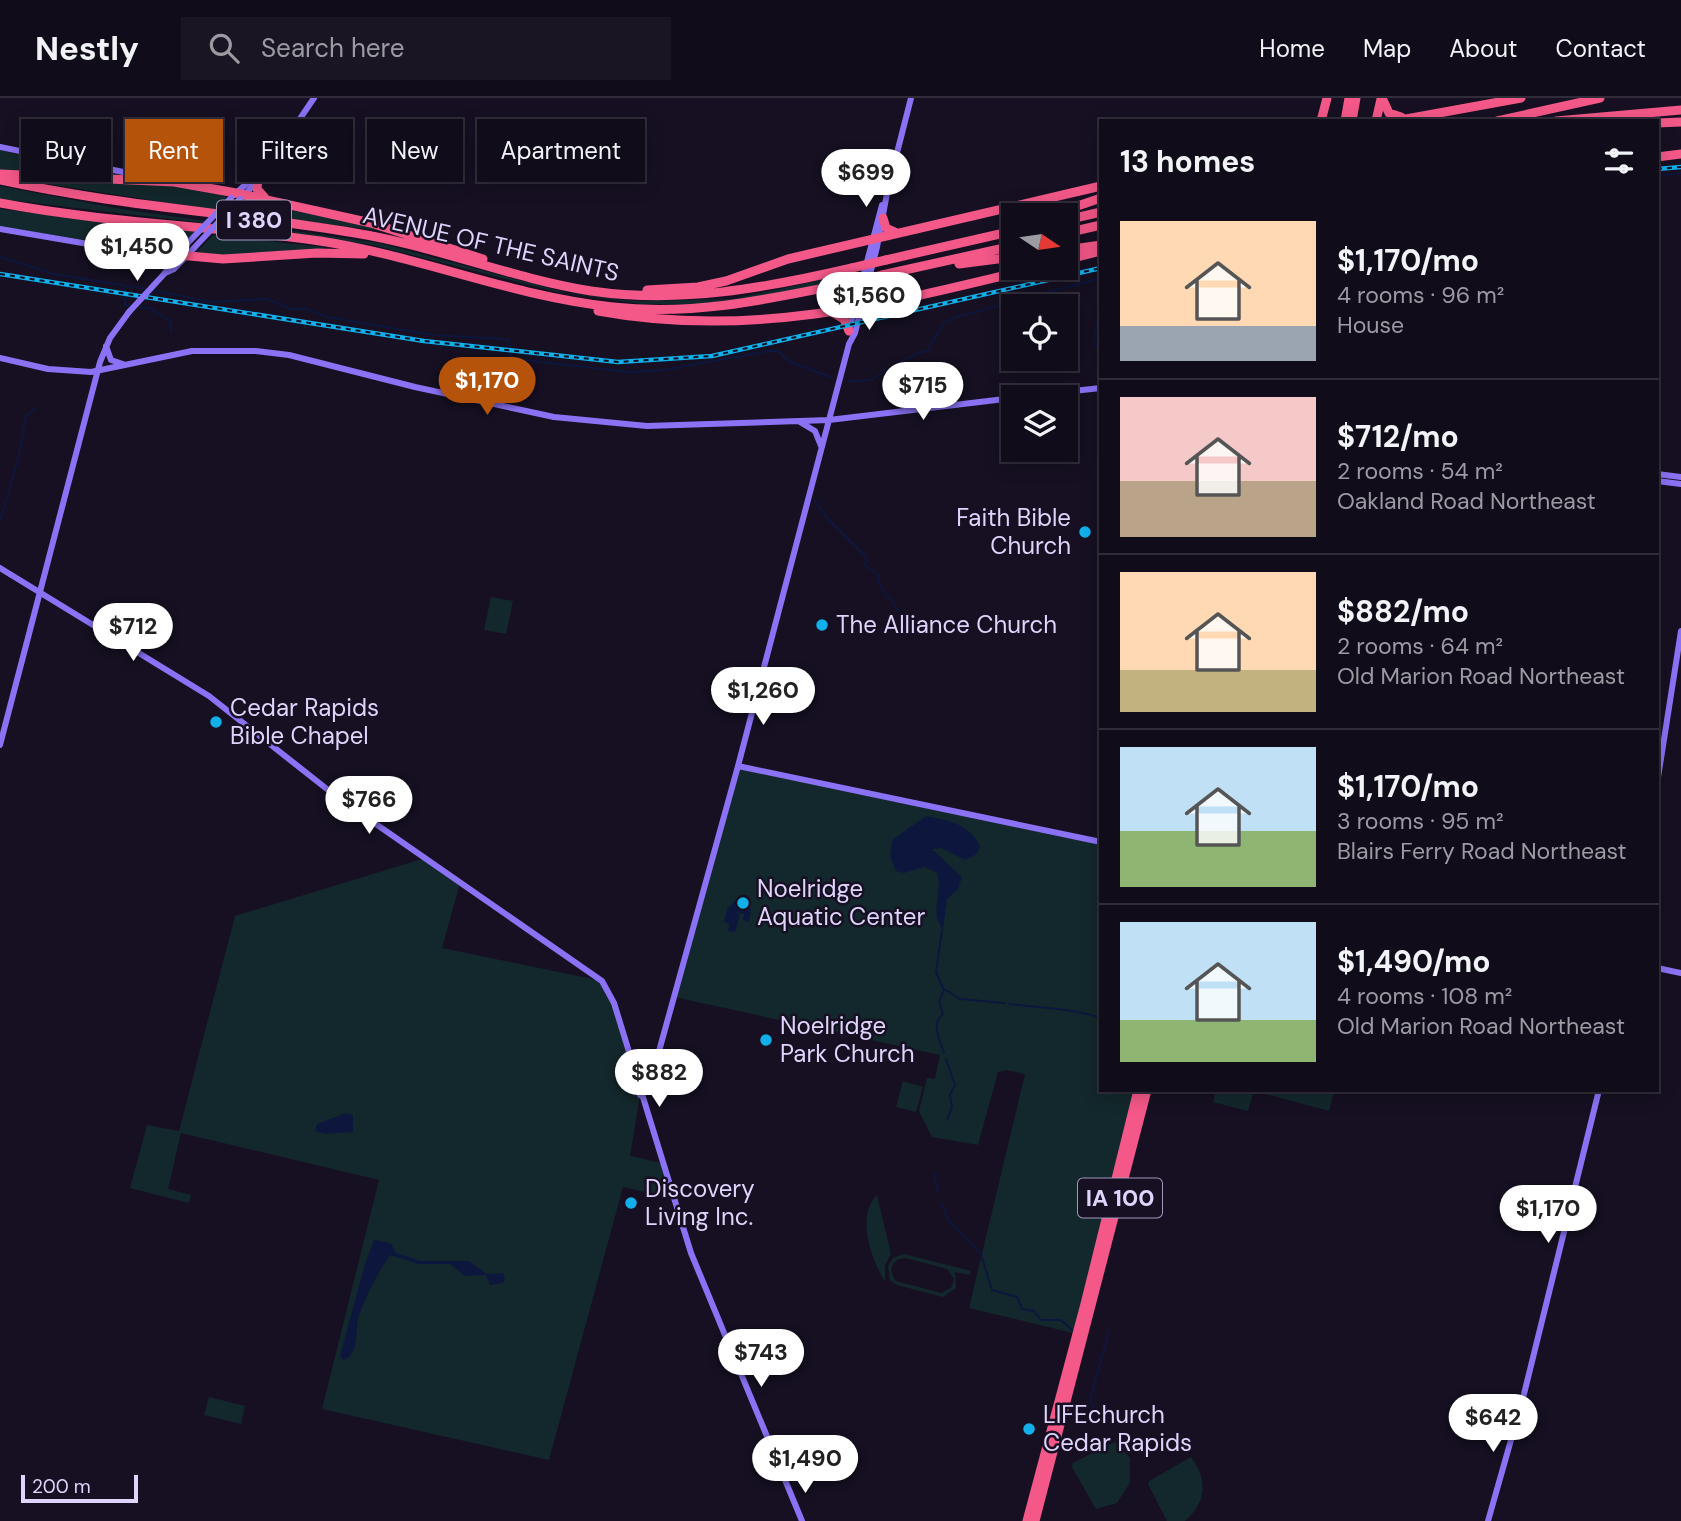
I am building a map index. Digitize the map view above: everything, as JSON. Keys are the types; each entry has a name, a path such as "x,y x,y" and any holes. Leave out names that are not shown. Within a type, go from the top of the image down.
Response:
{"highway":[{"path":"1321,117 1327,98"},
{"path":"1349,98 1349,119"},
{"path":"1349,119 1356,98"},
{"path":"1381,98 1392,115 1417,116"},
{"path":"1376,119 1381,98"},
{"path":"1404,119 1521,98"},
{"path":"1506,119 1600,98"},
{"path":"1579,119 1681,110"},
{"path":"1659,123 1681,122"},
{"path":"1659,155 1681,153"},
{"path":"0,174 125,180"},
{"name":"AVENUE OF THE SAINTS","path":"0,180 97,200 358,233 589,290 653,296 724,293 852,268 1001,233"},
{"path":"174,182 238,196 266,199 396,230 461,250 506,270"},
{"path":"258,182 258,192 266,199"},
{"path":"589,290 698,287 788,259 1099,186"},
{"path":"1078,206 1099,199"},
{"name":"AVENUE OF THE SAINTS","path":"0,204 320,241 408,259 546,295 612,307 668,310 722,307 849,283 1001,249"},
{"path":"1078,217 1099,212"},
{"path":"883,218 886,228 897,232"},
{"path":"1078,230 1099,225"},
{"path":"1078,248 1099,245"},
{"path":"186,252 239,259 337,252 408,259"},
{"path":"1078,257 1099,252"},
{"path":"909,270 1001,258"},
{"path":"546,295 591,310 683,323 858,310 1001,276"},
{"path":"830,312 842,317 850,335"},
{"name":"IA 100","path":"1027,1521 1086,1304 1138,1092"},
{"name":"IA 100","path":"1035,1521 1146,1092"}],"main road":[{"path":"299,119 314,98"},
{"path":"640,1095 649,1086 738,766 911,98"},
{"path":"0,147 125,172"},
{"path":"0,745 106,345 129,312 251,182"},
{"path":"238,196 254,182"},
{"path":"876,238 883,218 888,188"},
{"path":"0,229 152,253 186,252"},
{"path":"152,253 163,258 165,273"},
{"path":"106,345 111,360 128,364"},
{"path":"0,358 66,371 97,371 195,351 256,351 289,355 413,387 570,419 647,426 829,420 1001,400"},
{"path":"1078,391 1099,388"},
{"path":"798,421 815,431 821,449"},
{"path":"1659,474 1681,477"},
{"path":"1659,481 1681,484"},
{"path":"0,568 209,696 337,797 602,981 614,1003 640,1095 691,1253 802,1521"},
{"path":"1659,772 1681,631"},
{"path":"738,766 1099,842"},
{"path":"1659,968 1681,973"},
{"path":"1488,1521 1524,1394 1599,1092"}],"green space":[{"path":"0,150 21,155 21,172 0,171"},
{"path":"111,172 125,174 111,176"},
{"path":"111,181 191,188 228,198 215,210 34,182"},
{"path":"0,186 121,209 206,221 204,223 0,199"},
{"path":"248,197 390,232 234,212"},
{"path":"0,209 195,232 175,254 0,227"},
{"path":"225,221 379,243 567,293 633,301 732,299 850,274 849,277 768,296 697,304 642,304 557,292 373,245 222,225"},
{"path":"213,235 324,247 324,250 225,256 197,252"},
{"path":"491,597 513,601 506,634 484,630"},
{"path":"738,766 1099,843 1099,1092 1138,1092 1077,1334 969,1308 1025,1074 1006,1070 998,1072 978,1145 932,1137 919,1111 927,1078 935,1079 940,1055 674,997"},
{"path":"422,859 460,883 442,948 602,981 608,989 640,1095 630,1156 662,1163 673,1198 623,1187 549,1460 322,1409 379,1180 181,1133 168,1189 191,1195 189,1203 130,1188 147,1125 179,1131 235,916"},
{"path":"903,1081 923,1087 916,1112 896,1107"},
{"path":"1216,1092 1253,1092 1248,1111 1213,1102"},
{"path":"1266,1092 1334,1092 1329,1111"},
{"path":"877,1195 891,1254 885,1265 885,1282 871,1251 866,1226 870,1204"},
{"path":"904,1254 971,1271 970,1275 955,1272 956,1288 943,1297 897,1285 890,1280 888,1266 893,1258","holes":["906,1258 947,1269 954,1279 951,1288 941,1293 896,1281 892,1273 894,1262"]},
{"path":"209,1397 245,1406 241,1424 204,1415"},
{"path":"1115,1442 1130,1458 1130,1483 1117,1503 1096,1509 1072,1467 1073,1463"},
{"path":"1191,1457 1202,1482 1203,1490 1198,1506 1185,1521 1167,1521 1148,1484 1149,1481"}],"water":[{"path":"926,816 964,828 980,846 977,854 965,860 941,848 932,849 962,877 958,889 947,899 943,929 937,916 937,873 924,867 904,873 896,871 890,856 892,840"},
{"path":"744,901 751,909 749,922 743,920 744,914 736,912 740,915 735,932 728,931 729,924 724,922 727,909 734,902"},
{"path":"346,1113 353,1115 353,1132 325,1134 315,1131 317,1124"},
{"path":"374,1240 391,1243 396,1253 421,1261 469,1261 487,1274 503,1273 505,1279 503,1283 490,1285 486,1275 465,1276 450,1264 418,1264 390,1255 359,1315 353,1352 344,1360 340,1356"}],"waterway":[{"path":"1659,176 1681,173"},
{"path":"0,257 54,274 147,289"},
{"path":"849,381 871,380 907,358 928,350 943,324 953,318 1099,279"},
{"path":"125,287 125,305 130,305"},
{"path":"152,290 211,302 267,299 291,309 306,309 328,317 432,335 504,339 509,341 511,356 516,359 628,372 664,370 778,351 790,362 831,377"},
{"path":"139,307 150,308 171,321 171,331"},
{"path":"1096,347 1094,337 1099,316"},
{"path":"0,521 18,460 26,416 35,408"},
{"path":"815,501 826,517 867,558 865,565 878,575 879,584 898,610"},
{"path":"942,930 936,972 944,990 939,1002 943,1014 937,1022 938,1036 944,1053"},
{"path":"946,990 960,999 1005,1003"},
{"path":"1009,1004 1067,1010 1099,1017"},
{"path":"946,1059 955,1085 950,1095 952,1107 947,1120"},
{"path":"934,1173 938,1192"},
{"path":"941,1203 949,1221 981,1254 992,1290 1017,1297 1022,1309 1034,1311 1041,1320 1061,1320 1073,1331"},
{"path":"1094,1408 1090,1400 1109,1331"}],"railway":[{"path":"1659,169 1681,167"},
{"path":"0,274 424,341 618,362 712,356 1099,268"}],"place":[{"name":"Faith Bible Church","path":"1085,532"},
{"name":"The Alliance Church","path":"822,625"},
{"name":"Cedar Rapids Bible Chapel","path":"216,722"},
{"name":"Noelridge Aquatic Center","path":"743,903"},
{"name":"Noelridge Park Church","path":"766,1040"},
{"name":"Discovery Living Inc.","path":"631,1203"},
{"name":"LIFEchurch Cedar Rapids","path":"1029,1429"}]}
